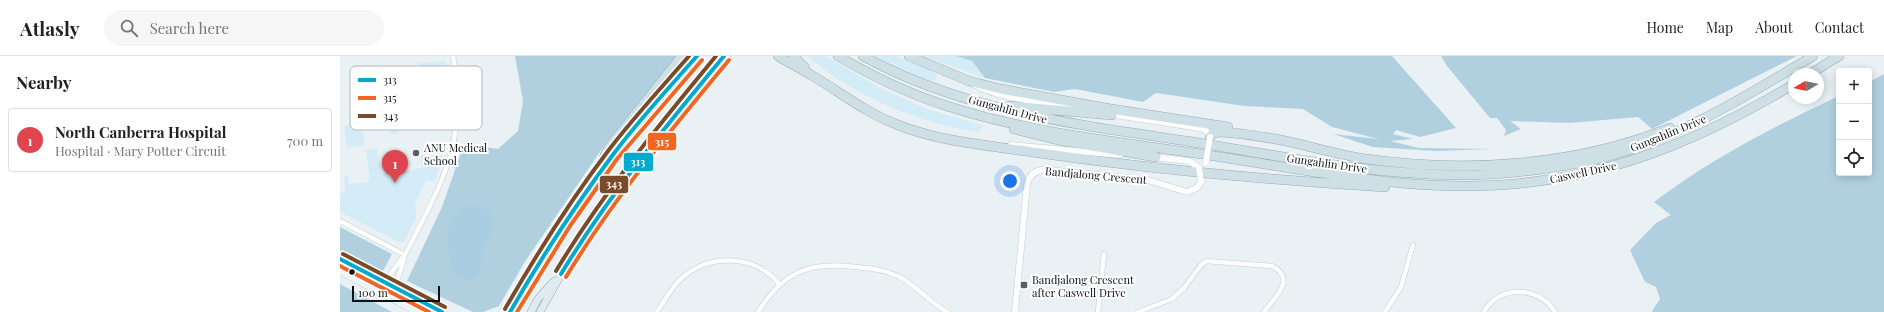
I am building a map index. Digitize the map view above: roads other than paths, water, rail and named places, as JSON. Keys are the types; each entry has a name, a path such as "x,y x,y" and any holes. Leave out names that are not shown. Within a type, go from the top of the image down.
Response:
{"highway":[{"path":"601,171 605,155 610,146 682,56"},
{"path":"778,56 812,75 849,101 880,117 900,126 958,141 1117,164 1334,184 1450,191 1464,191 1498,185"},
{"path":"793,56 812,75"},
{"name":"Gungahlin Drive","path":"838,56 892,84 944,105 999,120 1045,129 1377,181 1433,186 1498,185"},
{"name":"Gungahlin Drive","path":"863,56 921,84 981,103 1056,121 1352,167 1432,174 1496,174 1552,168 1590,160 1658,140 1708,117 1784,73"},
{"path":"909,56 969,81 1048,98 1269,134 1340,154"},
{"path":"1210,137 1213,133 1218,132 1260,136 1340,154 1423,165 1476,166 1525,162 1580,154 1634,140 1688,122 1784,73 1813,56"},
{"path":"1820,68 1839,56"},
{"name":"Caswell Drive","path":"1498,185 1540,181 1574,175 1607,168 1655,153 1732,119 1788,87"},
{"path":"981,103 1131,117"},
{"path":"944,105 965,116 1038,136 1156,157"}],"main road":[{"path":"510,312 568,217 601,171 696,56"},
{"path":"540,312 561,274 604,208 641,158 724,58"},
{"path":"340,259 442,312"},
{"path":"340,271 418,312"},
{"path":"531,312 538,299 561,274"}],"street":[{"path":"454,56 455,66"},
{"path":"969,81 978,88 1022,99 1202,128 1210,137"},
{"path":"386,294 386,282 405,255 441,184 453,149 455,130"},
{"name":"Bandjalong Crescent","path":"1015,312 1027,184 1034,173 1040,170 1048,170 1148,180 1187,192 1195,189 1202,181 1203,166 1210,137"},
{"path":"958,141 982,141 1156,157 1189,161 1203,166"},
{"path":"340,222 405,255"},
{"path":"1385,312 1401,287 1412,245"},
{"path":"1098,312 1104,254"},
{"path":"386,294 396,288 405,255"},
{"path":"657,312 674,286 682,277 697,268 715,262 734,260 751,264 767,272 779,284"},
{"path":"1138,312 1172,299 1184,288 1201,265 1212,260 1272,266 1279,270 1284,278 1283,285 1264,312"},
{"path":"758,312 766,298 779,284 800,271 820,265 833,264 875,269 900,277 947,312"},
{"path":"1484,312 1498,297 1516,291 1538,296 1547,302 1555,312"}],"place":[{"name":"ANU Medical School","path":"416,153"},
{"name":"North Canberra Hospital","path":"395,183"},
{"name":"Bandjalong Crescent after Caswell Drive","path":"1024,285"}]}
